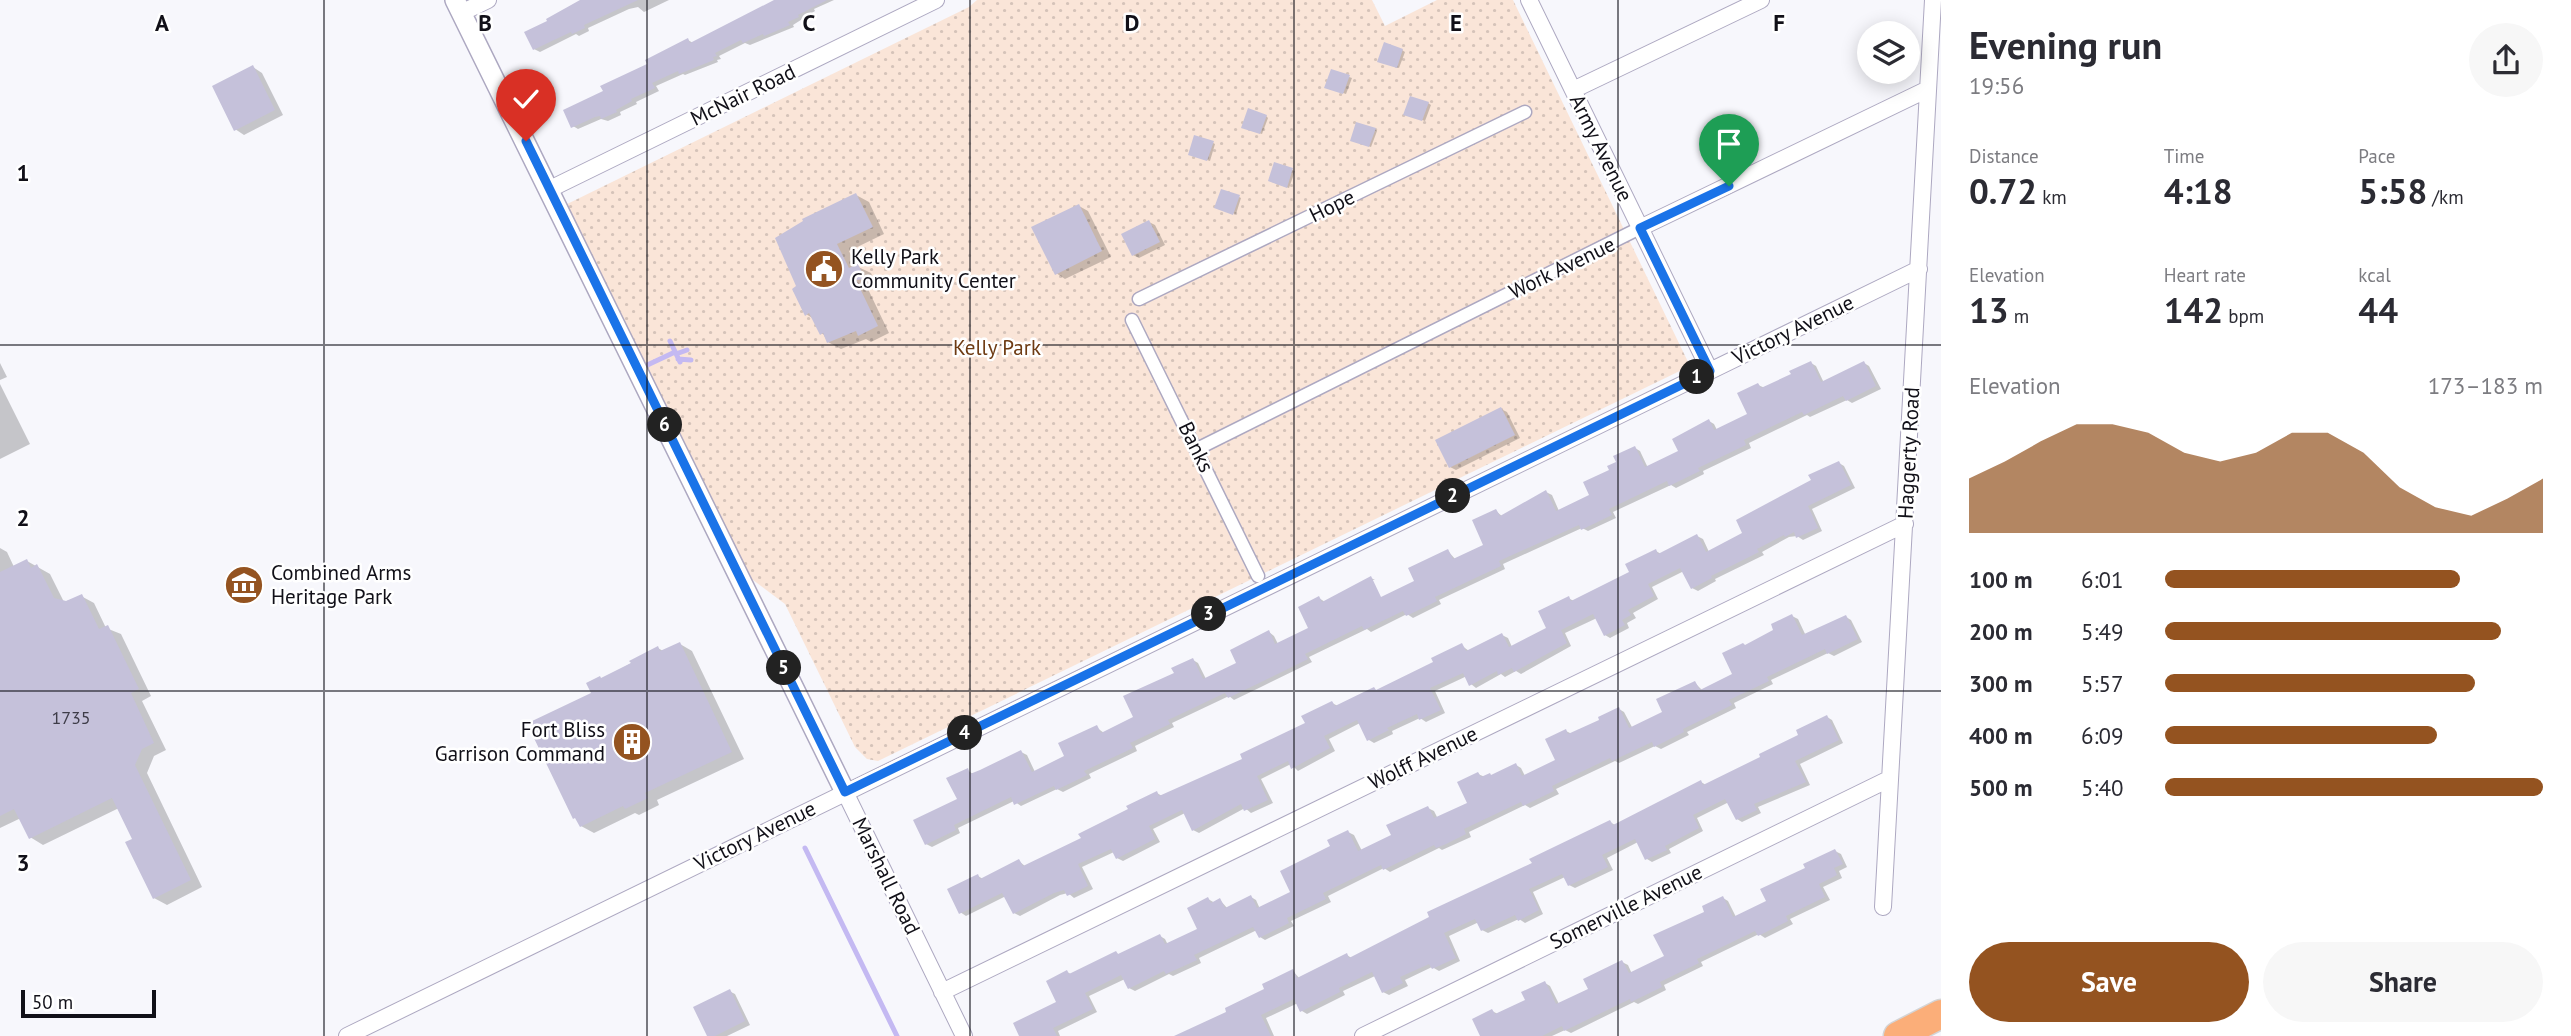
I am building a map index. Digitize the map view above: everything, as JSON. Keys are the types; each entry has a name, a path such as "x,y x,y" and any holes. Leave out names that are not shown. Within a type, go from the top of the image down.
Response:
{"highway":[{"path":"1898,1036 1941,1014"}],"street":[{"path":"458,7 488,0"},
{"name":"McNair Road","path":"550,189 936,0"},
{"name":"Army Avenue","path":"1529,0 1710,371"},
{"path":"1573,90 1760,0"},
{"name":"Haggerty Road","path":"1883,906 1933,0"},
{"name":"Marshall Road","path":"458,7 550,189 964,1036"},
{"name":"Work Avenue","path":"1197,449 1640,228 1928,89"},
{"name":"Hope","path":"1139,299 1525,112"},
{"name":"Victory Avenue","path":"347,1036 1919,269"},
{"name":"Banks","path":"1132,320 1258,576"},
{"name":"Wolff Avenue","path":"942,992 1905,524"},
{"name":"Somerville Avenue","path":"1363,1036 1889,779"}],"green space":[{"name":"Kelly Park","path":"977,0 1372,0 1385,26 1437,0 1513,0 1690,366 878,761 867,759 855,747 785,604 733,565 559,208 969,7"}],"building":[{"path":"580,0 638,0 584,25 585,28 533,50 524,32"},
{"path":"774,0 827,0 798,15 799,17 788,22 790,25 743,43 741,40 715,53 717,56 713,57 714,60 679,74 678,71 652,83 655,88 631,99 632,101 616,110 617,112 601,119 600,116 595,117 571,128 563,110 603,91 600,86 647,64 645,60 688,38 690,43"},
{"path":"1384,42 1403,49 1397,68 1377,62"},
{"path":"253,65 275,110 234,131 212,86"},
{"path":"1331,69 1350,75 1343,94 1324,88"},
{"path":"1410,96 1429,102 1422,121 1403,115"},
{"path":"1248,108 1267,115 1260,134 1241,128"},
{"path":"1356,122 1376,128 1369,147 1350,141"},
{"path":"1194,135 1214,141 1207,161 1188,155"},
{"path":"1274,162 1293,168 1287,188 1268,181"},
{"path":"1221,189 1240,195 1233,215 1214,208"},
{"name":"Kelly Park Community Center","path":"856,193 873,227 837,244 849,268 858,264 865,279 856,280 878,326 858,336 856,331 827,343 809,313 805,316 792,289 796,286 775,238 803,221 802,219"},
{"path":"1079,204 1102,251 1055,275 1031,227"},
{"path":"1149,220 1160,242 1132,256 1121,234"},
{"path":"1811,361 1821,382 1864,361 1876,386 1846,401 1843,396 1804,415 1802,412 1744,440 1746,445 1698,468 1700,471 1669,486 1667,481 1609,509 1612,515 1581,530 1579,525 1499,561 1501,566 1435,597 1437,601 1427,606 1406,616 1403,611 1364,630 1362,626 1305,654 1308,659 1255,685 1228,698 1225,693 1168,720 1170,724 1130,743 1133,748 1084,771 1087,775 1077,780 1056,790 1054,786 1014,805 1011,797 954,825 956,830 925,845 913,820 957,799 946,778 968,768 970,774 1021,750 1032,772 1064,756 1058,743 1097,725 1101,733 1133,717 1123,696 1174,673 1171,668 1193,658 1203,679 1236,663 1230,650 1269,630 1275,644 1308,628 1298,607 1319,596 1322,602 1371,576 1381,597 1414,581 1408,568 1448,549 1453,559 1483,545 1472,520 1496,509 1500,516 1546,490 1556,511 1589,495 1583,482 1609,470 1607,466 1616,462 1613,456 1635,446 1645,467 1678,451 1672,439 1709,419 1714,430 1747,414 1737,393 1758,383 1761,388"},
{"path":"1501,407 1515,435 1449,468 1435,440"},
{"path":"1839,461 1851,485 1808,506 1818,528 1796,538 1794,532 1785,537 1784,535 1757,549 1759,552 1691,589 1680,568 1648,584 1654,596 1628,610 1631,615 1622,620 1625,625 1604,636 1593,614 1561,630 1567,643 1514,672 1512,668 1498,675 1497,671 1469,686 1463,673 1430,688 1441,710 1419,720 1417,714 1367,741 1357,720 1324,736 1330,748 1291,769 1288,761 1257,776 1268,800 1244,811 1241,804 1192,831 1182,810 1149,826 1155,839 1116,859 1111,849 1078,864 1088,886 1067,896 1064,890 1054,893 1013,914 1002,893 959,914 947,889 978,874 980,879 1019,859 1023,866 1081,838 1078,834 1128,809 1126,806 1157,791 1159,796 1242,759 1240,754 1305,723 1301,716 1332,701 1335,706 1374,687 1376,690 1433,662 1431,658 1462,643 1466,651 1502,633 1509,647 1546,628 1538,611 1569,596 1571,601 1629,572 1625,564 1656,549 1658,554 1697,534 1706,552 1742,533 1736,520 1811,480 1808,475"},
{"path":"27,559 31,568 37,564 54,598 66,601 82,594 99,629 108,625 139,689 131,693 154,743 142,749 135,765 191,880 153,899 125,842 132,839 112,798 29,839 14,809 0,816 0,572"},
{"path":"1792,614 1802,635 1846,615 1858,639 1827,654 1825,649 1767,677 1769,681 1729,700 1732,705 1654,747 1652,742 1612,761 1610,758 1552,786 1554,791 1523,806 1521,802 1464,829 1466,834 1446,844 1436,848 1434,845 1383,870 1381,865 1323,893 1326,899 1287,918 1289,923 1259,938 1253,927 1194,955 1197,960 1166,974 1164,971 1128,989 1121,975 1085,993 1093,1009 1053,1028 1057,1036 1019,1036 1013,1023 1056,1002 1046,981 1067,970 1069,974 1116,951 1118,954 1160,934 1165,944 1197,929 1187,908 1208,897 1211,903 1220,898 1225,908 1251,895 1257,908 1290,892 1280,871 1330,846 1327,840 1348,830 1358,851 1391,835 1386,825 1428,806 1434,818 1467,803 1457,782 1478,772 1481,777 1490,773 1491,775 1516,763 1522,776 1555,760 1545,739 1566,729 1568,734 1599,720 1598,717 1619,707 1629,728 1662,712 1656,699 1695,681 1700,690 1732,674 1722,653 1743,643 1745,645 1773,630 1771,624"},
{"name":"Fort Bliss Garrison Command","path":"680,642 732,752 645,793 648,798 625,809 623,806 580,827 575,818 573,819 531,732 534,731 530,722 591,693 586,683 631,663 629,661 658,646 660,651"},
{"path":"1827,715 1839,740 1795,761 1806,782 1754,804 1757,810 1736,820 1725,799 1693,815 1699,828 1665,846 1667,850 1645,860 1635,839 1602,855 1608,867 1568,886 1562,874 1529,889 1539,910 1518,921 1515,915 1481,931 1475,919 1444,933 1456,958 1432,969 1429,964 1400,977 1403,983 1382,993 1372,972 1300,1012 1294,999 1261,1015 1271,1036 1174,1036 1226,1012 1225,1008 1264,989 1262,984 1293,969 1297,978 1347,953 1349,958 1429,917 1427,912 1532,863 1529,859 1610,820 1613,825 1701,780 1703,785 1760,757 1759,754 1798,735 1796,730"},
{"path":"1835,849 1843,864 1834,868 1837,875 1819,884 1825,897 1786,916 1788,921 1758,936 1755,931 1697,959 1699,963 1660,982 1662,987 1631,1002 1630,999 1564,1031 1562,1026 1542,1036 1480,1036 1472,1019 1492,1009 1495,1014 1525,1000 1521,992 1545,981 1556,1004 1588,989 1583,979 1622,960 1629,973 1664,956 1653,935 1704,912 1702,906 1723,896 1733,917 1766,901 1760,889 1805,868 1803,864"},
{"path":"730,989 745,1021 715,1036 707,1036 693,1007"}],"waterway":[{"path":"670,341 680,362"},
{"path":"676,354 687,350"},
{"path":"641,368 675,352"},
{"path":"678,359 691,360"},
{"path":"805,848 897,1036"}],"place":[{"name":"Kelly Park Community Center","path":"824,269"},
{"name":"Combined Arms Heritage Park","path":"244,585"},
{"name":"Fort Bliss Garrison Command","path":"632,742"}],"route":[{"path":"526,141 845,792 1710,371 1640,228 1729,186"}]}
